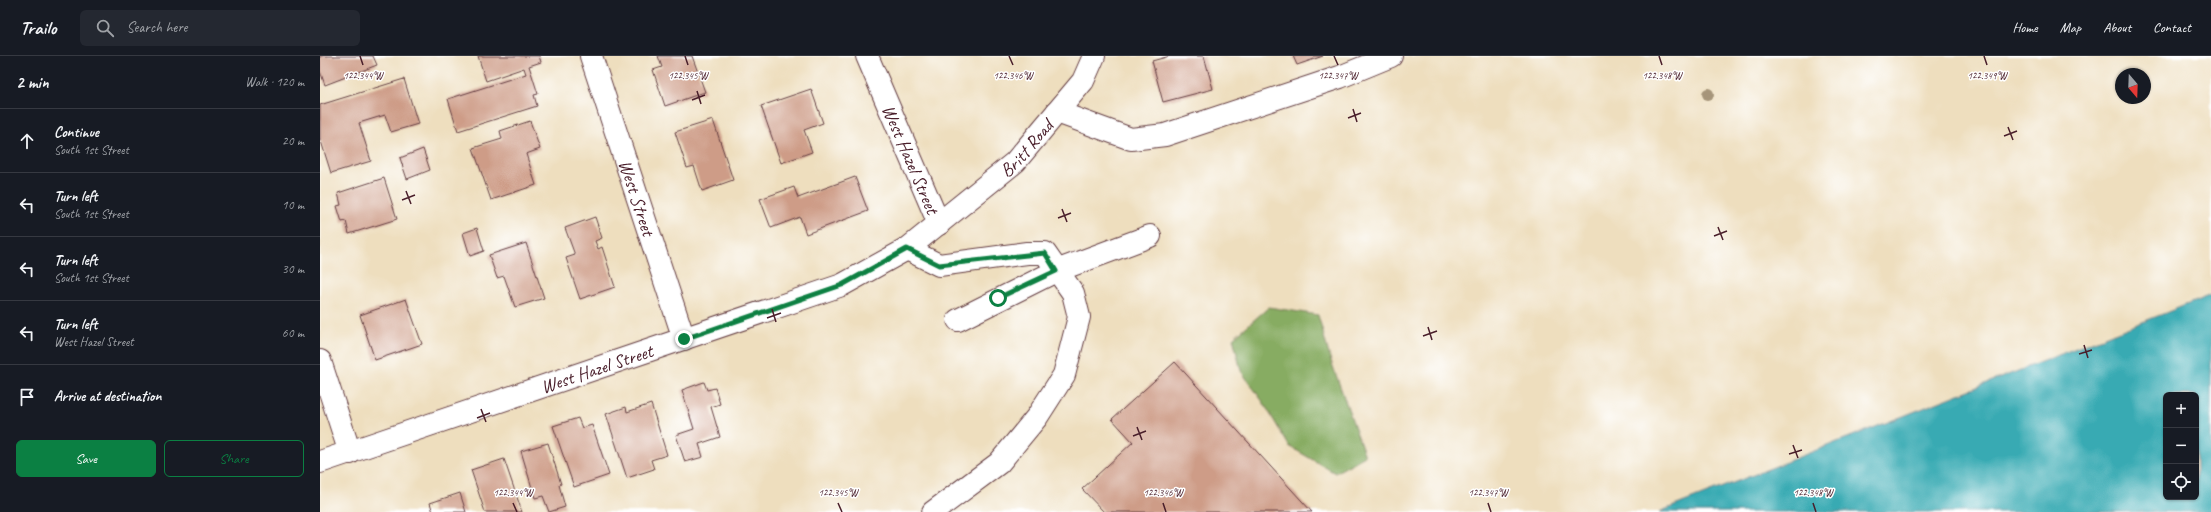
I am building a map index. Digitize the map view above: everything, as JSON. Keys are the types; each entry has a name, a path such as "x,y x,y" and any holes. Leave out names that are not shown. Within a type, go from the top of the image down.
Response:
{"street":[{"name":"West Street","path":"590,56 684,339"},
{"name":"West Hazel Street","path":"320,462 842,285 907,249 939,224 867,56"},
{"name":"Britt Road","path":"939,224 1015,162 1083,81 1094,56"},
{"path":"1057,112 1131,139 1165,135 1340,77 1392,56"},
{"path":"958,320 1056,271 1150,236"},
{"path":"907,249 939,265 1045,253 1056,271 1073,293 1079,317 1064,375 1037,417 999,463 933,512"},
{"path":"320,361 350,453"}],"green space":[{"path":"1269,307 1318,315 1330,358 1365,456 1335,473 1289,446 1263,402 1241,371 1233,338"}],"water":[{"path":"2211,295 2211,512 1659,512"}],"building":[{"path":"320,56 373,56 377,65 325,85 320,71"},
{"path":"478,56 539,56 541,62 529,66 538,94 534,95 537,106 458,131 448,99 526,74 524,68 486,81"},
{"path":"658,56 692,56 705,92 665,106 653,70 662,67"},
{"path":"1170,56 1204,56 1213,89 1163,102 1152,61"},
{"path":"1293,56 1323,56 1297,65"},
{"path":"404,79 418,124 391,132 385,115 359,123 371,161 331,173 320,138 320,105"},
{"path":"811,89 823,123 804,130 812,152 781,163 761,106"},
{"path":"713,120 733,180 702,191 694,166 687,168 675,132"},
{"path":"530,121 540,149 526,154 536,185 491,200 473,148 502,139 500,131"},
{"path":"423,149 430,170 407,179 400,158"},
{"path":"855,177 868,211 806,234 800,217 771,228 760,199 794,187 798,198"},
{"path":"384,178 397,219 349,234 346,221 342,222 337,206 341,205 338,193"},
{"path":"595,217 602,238 595,241 598,249 602,247 615,287 580,299 566,258 575,255 565,228"},
{"path":"477,228 484,251 470,256 463,233"},
{"path":"526,243 544,298 515,307 504,276 497,278 489,255"},
{"path":"406,299 422,344 375,360 360,315"},
{"path":"1175,362 1312,512 1104,512 1082,489 1133,442 1112,419"},
{"path":"704,382 707,390 715,388 720,404 711,407 720,437 699,444 703,457 685,462 676,435 694,429 682,390"},
{"path":"651,404 667,455 651,460 654,469 627,478 606,414 626,407 627,412"},
{"path":"578,418 582,428 592,425 609,475 574,487 553,426"},
{"path":"548,443 561,484 559,485 565,507 549,512 543,496 535,498 521,451"},
{"path":"504,459 522,512 485,512 471,470"},
{"path":"460,493 466,512 433,512 430,503"}],"route":[{"path":"684,339 842,285 907,249 939,265 1027,253 1045,253 1056,271 998,298"}]}
